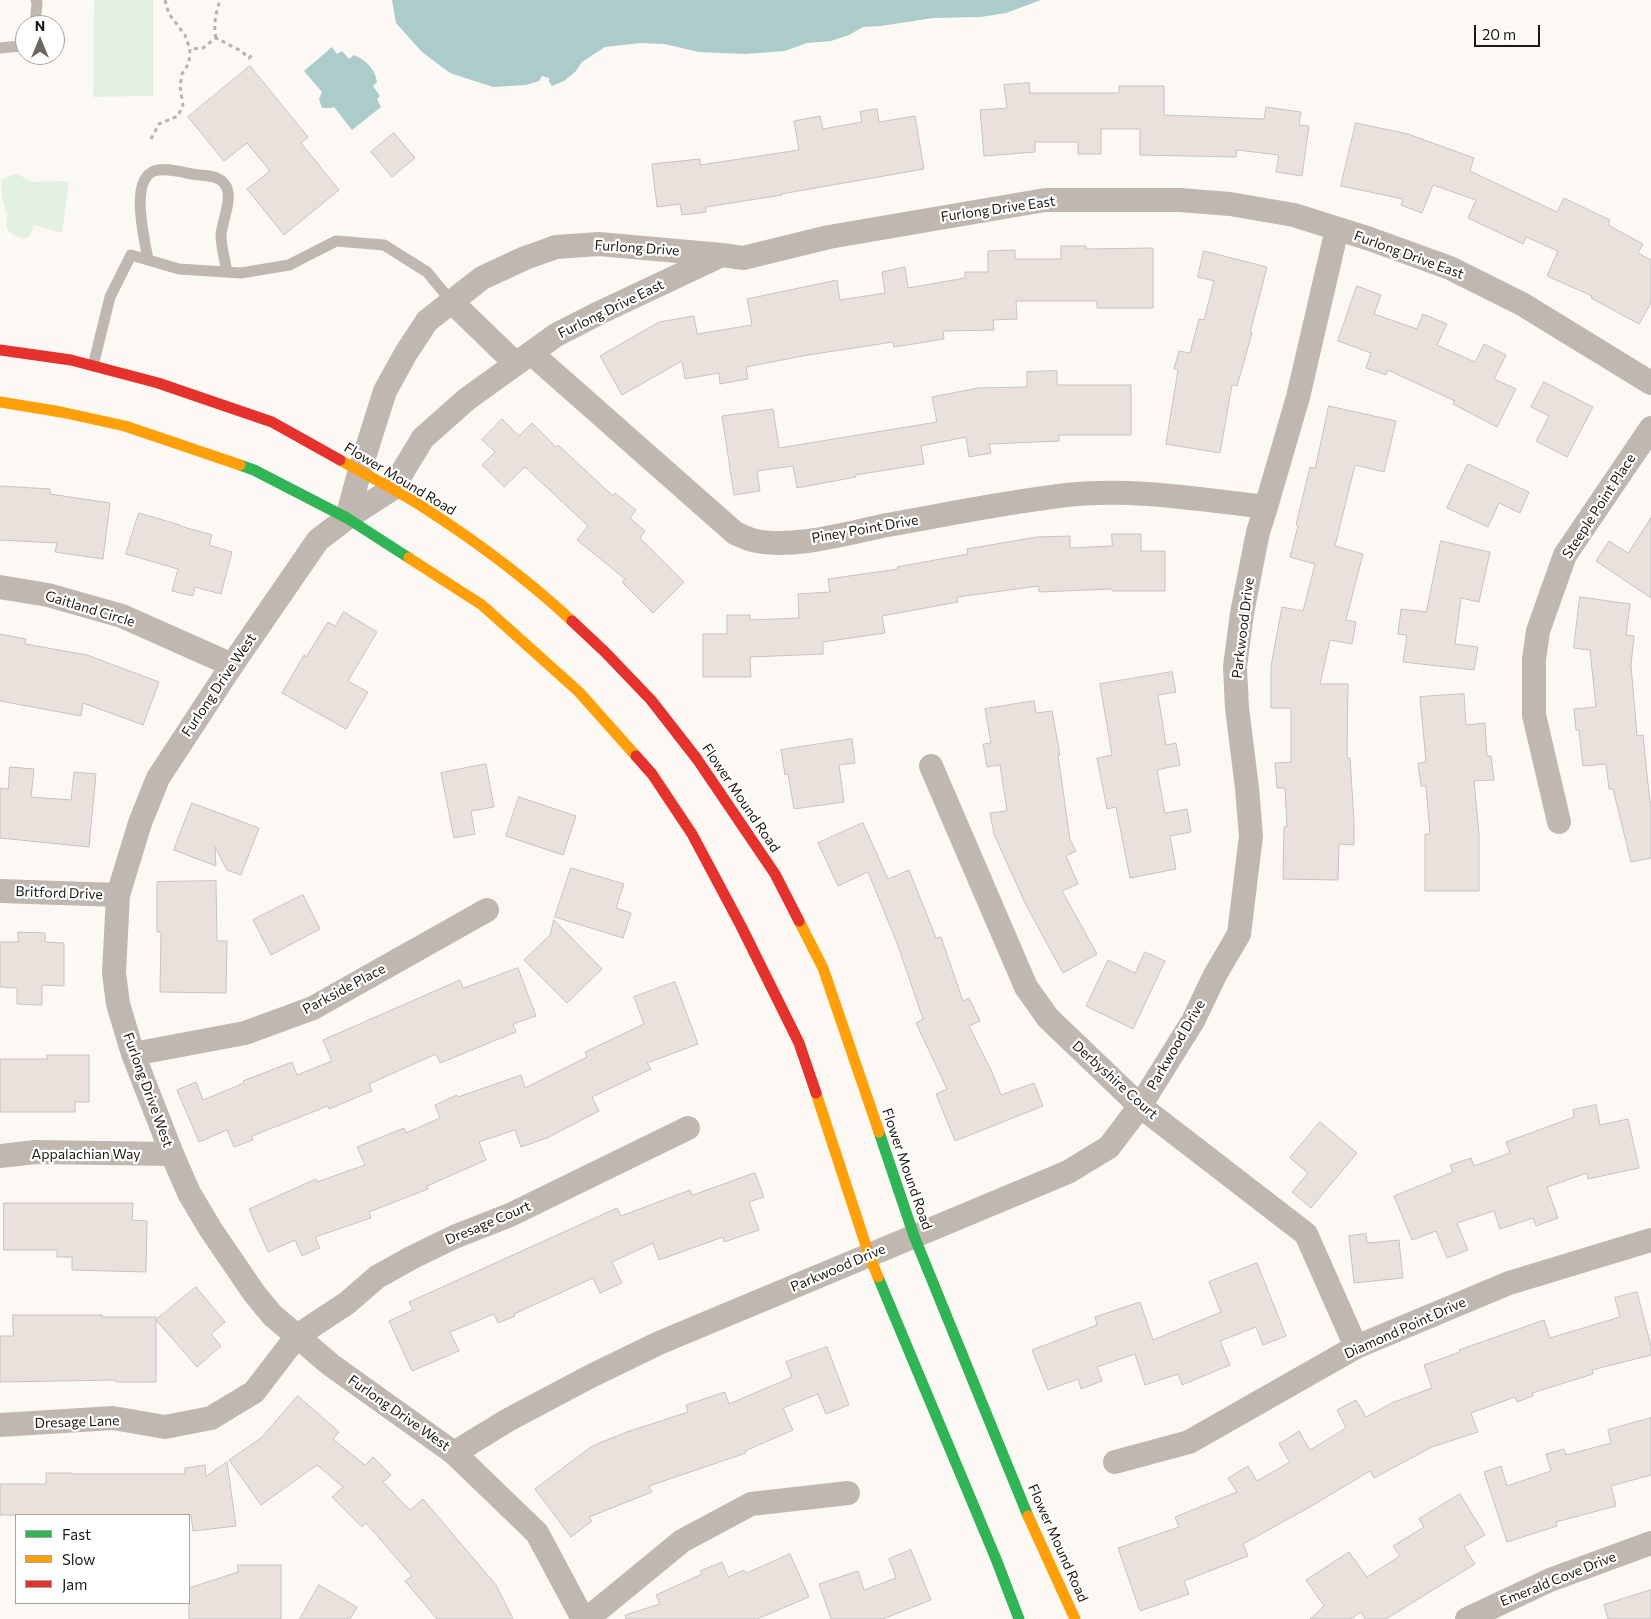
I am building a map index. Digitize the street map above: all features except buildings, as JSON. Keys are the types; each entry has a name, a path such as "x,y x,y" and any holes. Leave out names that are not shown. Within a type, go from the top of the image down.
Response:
{"main road":[{"name":"Flower Mound Road","path":"0,350 71,360 158,383 272,422 425,508 491,555 557,607 605,652 651,700 697,759 775,874 823,968 914,1236 1034,1528 1075,1619"},
{"path":"0,402 125,426 226,459 254,470 347,518 482,605 579,692 652,774 701,850 741,926 798,1043 869,1255 1019,1619"}],"street":[{"name":"Furlong Drive East","path":"392,489 423,438 467,399 556,335 722,255 743,258 829,237 1045,200 1180,200 1230,204 1294,215 1450,268 1514,300 1651,383"},
{"name":"Parkwood Drive","path":"454,1452 508,1420 659,1343 1068,1172 1109,1146 1140,1106 1193,1021 1215,975 1239,934 1251,836 1237,708 1235,667 1242,613 1258,532 1298,398 1337,229"},
{"name":"Furlong Drive","path":"347,518 385,391 406,353 427,321 482,278 525,258 556,247 599,244 722,255"},
{"name":"Piney Point Drive","path":"451,301 735,533 752,540 777,543 811,540 1060,496 1109,493 1170,496 1266,507"},
{"name":"Steeple Point Place","path":"1559,822 1534,715 1534,660 1538,631 1565,554 1651,428"},
{"name":"Furlong Drive West","path":"392,489 347,518 318,540 232,665 158,778 140,823 118,895 114,973 118,1004 133,1054 189,1192 206,1222 254,1293 272,1314 331,1365 454,1452 537,1533 583,1619"},
{"name":"Gaitland Circle","path":"0,587 48,595 122,616 232,665"},
{"name":"Derbyshire Court","path":"931,766 1026,987 1048,1018 1140,1106 1306,1234 1356,1347"},
{"name":"Britford Drive","path":"0,891 118,895"},
{"name":"Parkside Place","path":"133,1054 245,1033 313,1008 487,910"},
{"name":"Dresage Court","path":"297,1336 347,1303 377,1277 411,1258 454,1237 510,1215 688,1128"},
{"name":"Appalachian Way","path":"0,1156 35,1152 172,1154"},
{"name":"Diamond Point Drive","path":"1114,1462 1189,1442 1356,1347 1509,1283 1651,1240"},
{"name":"Dresage Lane","path":"0,1425 113,1418 164,1427 211,1418 254,1392 297,1336"},
{"path":"587,1619 682,1541 751,1504 848,1494"},
{"name":"Emerald Cove Drive","path":"1467,1619 1550,1580 1651,1543"}],"lane":[{"path":"36,0 38,3 36,15"},
{"path":"0,48 15,46"},
{"path":"148,260 139,201 144,180 154,171 162,170 214,176 226,186 229,198 221,237 227,272"},
{"path":"93,366 110,297 131,256 179,269 240,273 289,265 336,241 384,245 427,272 451,301"}],"path":[{"path":"151,139 159,124 178,116 183,105 180,86 182,74 189,63 190,50 184,35 169,14 165,0"},
{"path":"216,38 214,28 215,15 220,0"},
{"path":"190,50 203,48 216,38"},
{"path":"216,38 241,51 249,58 253,54"}],"green space":[{"path":"94,0 153,0 153,96 93,97"},
{"path":"17,173 30,182 69,181 62,233 34,225 30,236 23,239 8,231 6,224 8,214 1,193 2,179"}],"water":[{"path":"392,0 1041,0 1006,13 981,17 933,18 863,27 849,35 831,41 807,43 785,51 745,54 699,52 664,44 640,43 605,47 582,62 576,71 564,81 552,86 549,78 542,76 539,81 526,85 493,87 450,73 422,52 396,23"},
{"path":"332,47 337,54 342,51 349,59 354,55 362,60 372,69 376,77 377,82 373,86 380,96 377,99 381,107 352,130 334,107 322,108 319,99 322,92 304,71"}],"traffic: fast":[{"path":"240,465 254,470 347,518 409,558"},
{"path":"879,1132 914,1236 1028,1516"},
{"path":"878,1277 996,1559 1019,1619"}],"traffic: slow":[{"path":"0,402 61,412 125,426 240,465"},
{"path":"340,460 405,496 464,535 519,576 572,621"},
{"path":"409,558 482,605 579,692 636,756"},
{"path":"799,921 823,968 879,1132"},
{"path":"816,1093 869,1255 878,1277"},
{"path":"1028,1516 1075,1619"}],"traffic: jam":[{"path":"0,350 71,360 158,383 272,422 340,460"},
{"path":"572,621 651,700 697,759 775,874 799,921"},
{"path":"636,756 652,774 692,834 741,926 799,1043 816,1093"}]}
